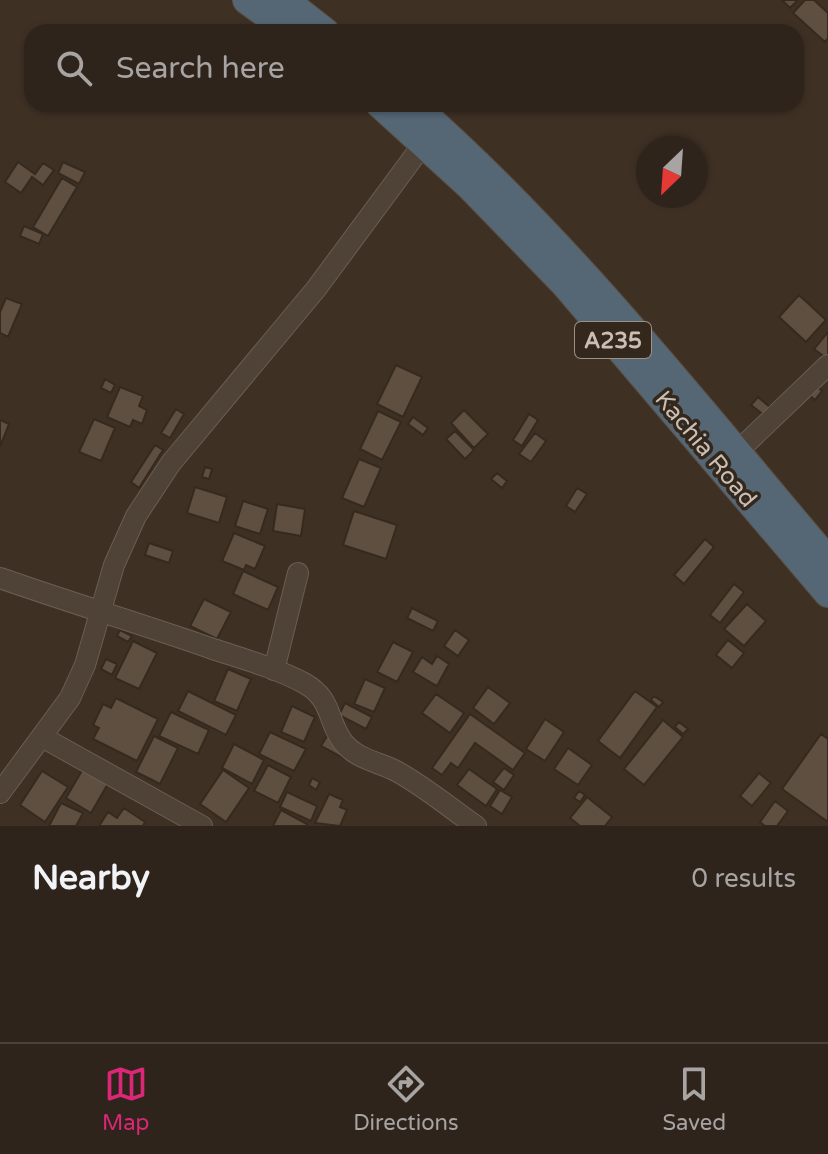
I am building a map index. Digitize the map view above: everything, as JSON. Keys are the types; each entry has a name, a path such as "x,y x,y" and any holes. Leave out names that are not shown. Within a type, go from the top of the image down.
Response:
{"highway":[{"path":"247,0 280,24"},
{"path":"284,0 315,24"},
{"name":"Kachia Road","path":"389,112 471,187 565,284 777,516 828,561"},
{"name":"Kachia Road","path":"420,112 527,213 737,452 828,593"}],"street":[{"path":"0,793 70,698 80,676 114,565 136,516 171,463 316,289 424,143"},
{"path":"737,452 828,365"},
{"path":"274,670 298,573"},
{"path":"0,578 274,670 305,684 320,695 343,742 358,755 397,771 476,826"},
{"path":"42,737 202,826"}],"building":[{"path":"782,0 798,0 790,8"},
{"path":"805,0 814,0 828,13 828,38 825,42 793,13"},
{"path":"18,162 35,174 43,163 54,170 43,185 32,177 21,193 5,182"},
{"path":"63,162 85,172 79,184 58,173"},
{"path":"62,178 77,187 48,236 33,227"},
{"path":"24,226 43,234 39,244 20,236"},
{"path":"799,295 826,320 806,342 779,317"},
{"path":"6,298 22,304 8,337 0,333 0,312"},
{"path":"828,332 828,355 826,358 814,349"},
{"path":"396,365 422,377 403,417 377,404"},
{"path":"105,379 115,385 111,393 101,388"},
{"path":"815,385 822,391 815,400 808,394"},
{"path":"120,387 143,396 139,406 147,410 142,424 133,420 130,427 107,417"},
{"path":"758,397 771,408 765,416 751,405"},
{"path":"176,409 184,414 170,438 161,433"},
{"path":"464,410 488,434 474,448 451,423"},
{"path":"378,411 401,422 382,460 360,449"},
{"path":"529,414 538,420 522,446 513,440"},
{"path":"413,417 428,428 423,435 408,424"},
{"path":"94,419 115,428 101,461 79,452"},
{"path":"0,420 9,424 0,447"},
{"path":"455,431 474,450 465,459 446,439"},
{"path":"535,433 546,441 531,462 519,454"},
{"path":"155,445 163,450 139,488 131,482"},
{"path":"359,459 381,468 364,507 342,498"},
{"path":"205,467 212,469 209,479 202,477"},
{"path":"497,473 507,481 502,488 491,479"},
{"path":"195,487 227,497 219,523 187,513"},
{"path":"577,488 587,494 575,512 566,506"},
{"path":"243,501 268,509 260,534 235,526"},
{"path":"277,504 305,509 301,536 273,531"},
{"path":"354,511 397,525 386,559 343,545"},
{"path":"234,533 265,546 255,569 246,565 244,570 222,561"},
{"path":"705,539 714,547 684,584 674,575"},
{"path":"149,543 173,551 169,563 145,555"},
{"path":"243,571 278,587 268,610 233,594"},
{"path":"734,584 744,592 720,623 710,615"},
{"path":"204,599 231,612 217,639 190,626"},
{"path":"747,604 766,621 744,646 724,629"},
{"path":"412,608 438,621 433,631 407,618"},
{"path":"120,630 132,636 128,642 117,636"},
{"path":"455,630 469,640 458,656 444,646"},
{"path":"728,640 744,653 732,668 716,655"},
{"path":"133,641 157,653 139,689 115,678"},
{"path":"393,642 413,652 397,682 377,672"},
{"path":"437,656 449,664 437,686 413,672 422,657 432,664"},
{"path":"106,659 117,664 112,675 101,669"},
{"path":"228,669 251,679 237,711 214,701"},
{"path":"365,679 385,688 374,712 354,704"},
{"path":"488,687 510,703 494,724 473,708"},
{"path":"188,691 236,715 226,735 178,711"},
{"path":"635,691 657,707 620,758 598,741"},
{"path":"436,694 464,713 450,733 422,713"},
{"path":"654,696 663,702 659,707 651,700"},
{"path":"116,698 158,719 137,761 93,739 99,728 93,725 103,704 111,708"},
{"path":"345,703 372,717 366,729 339,715"},
{"path":"292,706 315,717 304,742 281,732"},
{"path":"171,712 209,730 198,754 159,736"},
{"path":"470,714 525,753 513,770 475,743 458,768 451,763 442,775 432,768"},
{"path":"545,719 564,732 545,761 526,749"},
{"path":"663,720 683,737 644,785 624,769"},
{"path":"679,722 688,729 683,734 675,727"},
{"path":"270,732 306,749 294,771 259,754"},
{"path":"821,734 828,739 828,822 782,789"},
{"path":"154,736 178,748 160,784 136,772"},
{"path":"327,736 348,748 343,758 321,746"},
{"path":"234,744 264,760 252,784 222,768"},
{"path":"568,748 592,765 578,785 554,769"},
{"path":"268,765 291,777 278,803 254,791"},
{"path":"84,767 109,782 91,813 66,798"},
{"path":"504,768 514,775 504,790 493,782"},
{"path":"469,769 497,789 486,806 457,785"},
{"path":"223,770 249,788 226,822 200,804"},
{"path":"42,771 68,787 45,822 20,805"},
{"path":"759,773 771,783 752,806 740,796"},
{"path":"312,778 320,782 316,790 309,785"},
{"path":"500,790 512,797 502,814 490,806"},
{"path":"579,791 585,795 580,802 574,798"},
{"path":"287,792 317,806 311,821 280,807"},
{"path":"329,794 343,800 340,807 347,810 340,826 315,823"},
{"path":"587,797 612,817 605,826 580,826 570,818"},
{"path":"775,801 788,811 777,826 765,826 760,822"},
{"path":"61,803 83,813 76,826 49,826"},
{"path":"124,808 145,822 143,826 99,826 108,812 117,818"},
{"path":"281,810 307,824 306,826 273,826"}]}
